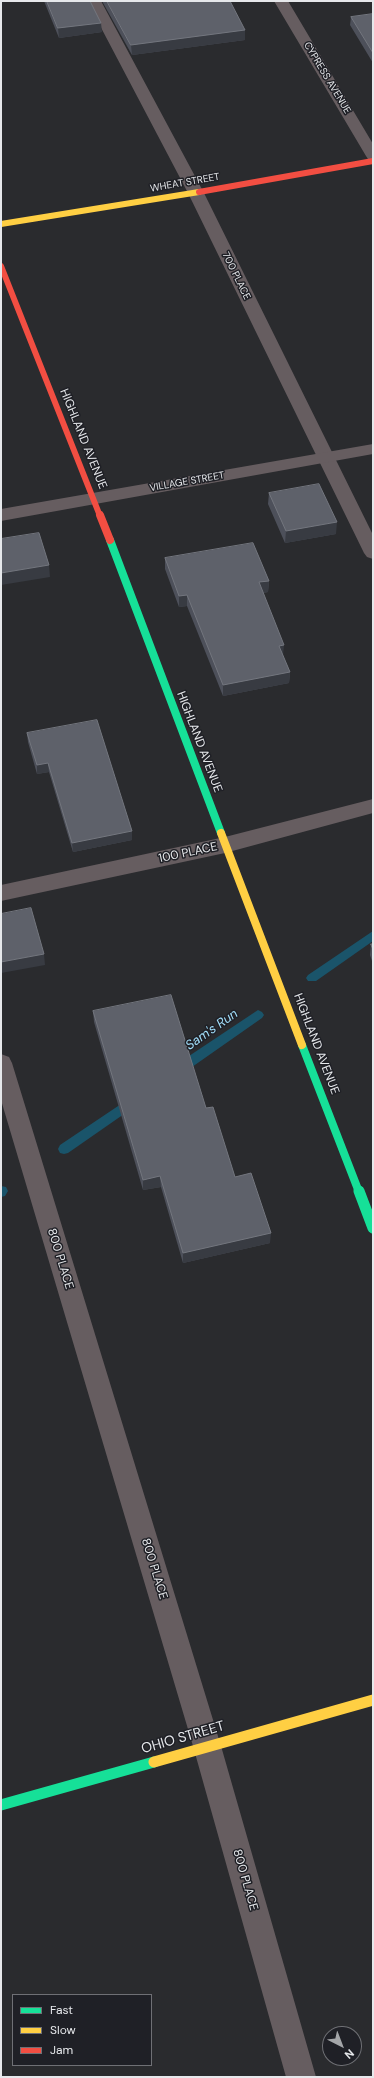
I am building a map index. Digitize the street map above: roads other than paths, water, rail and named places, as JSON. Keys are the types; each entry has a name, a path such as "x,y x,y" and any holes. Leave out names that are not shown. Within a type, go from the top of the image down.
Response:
{"street":[{"name":"700 PLACE","path":"94,1 196,193 324,458 373,553"},
{"name":"CYPRESS AVENUE","path":"282,1 373,156"},
{"name":"WHEAT STREET","path":"1,224 196,193 373,161"},
{"name":"HIGHLAND AVENUE","path":"1,266 94,499 225,846 373,1228"},
{"name":"VILLAGE STREET","path":"1,515 373,449"},
{"name":"100 PLACE","path":"1,893 225,846 373,806"},
{"name":"800 PLACE","path":"1,1063 207,1746 301,2077"},
{"name":"OHIO STREET","path":"1,1805 373,1700"}],"waterway":[{"name":"Sam's Run","path":"312,978 373,935"},
{"name":"Sam's Run","path":"178,1070 258,1015"},
{"name":"Sam's Run","path":"64,1149 133,1101"}]}
